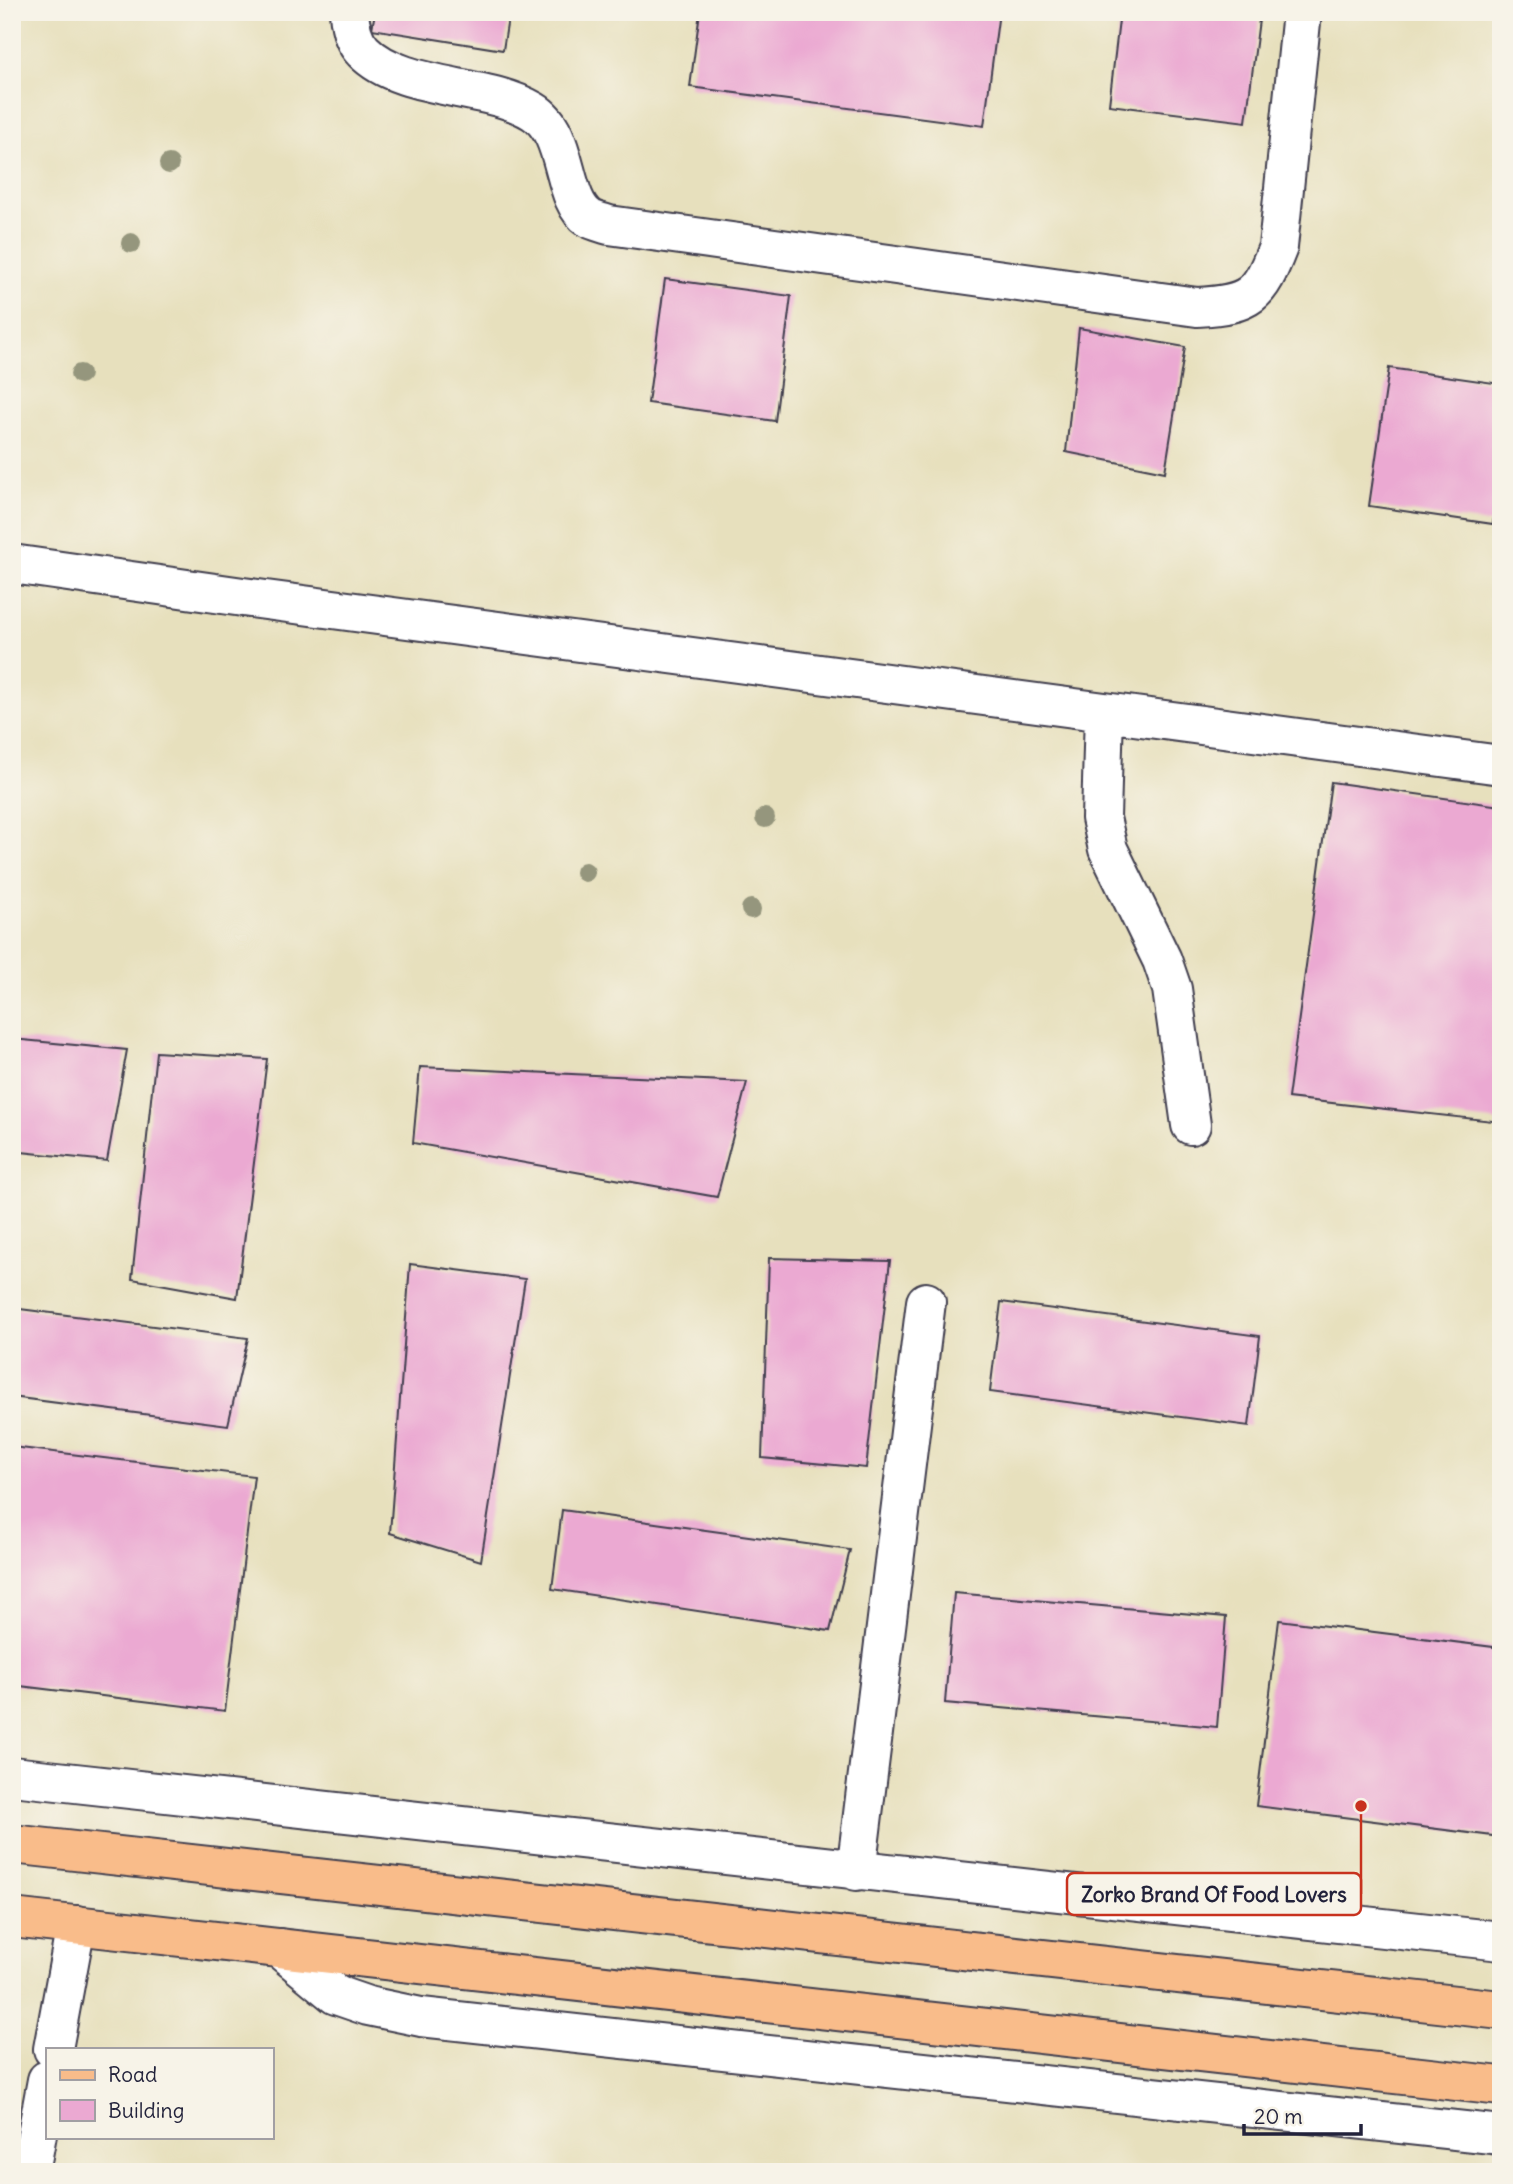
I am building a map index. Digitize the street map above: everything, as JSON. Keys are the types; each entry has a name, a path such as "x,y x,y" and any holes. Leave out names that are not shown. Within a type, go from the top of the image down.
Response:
{"main road":[{"path":"12,1844 1501,2010"},
{"path":"12,1918 1501,2086"}],"street":[{"path":"349,12 351,32 363,52 396,73 500,98 535,111 550,128 575,202 588,218 609,225 1197,307 1224,305 1249,297 1265,281 1278,247 1302,12"},
{"path":"12,564 1501,765"},
{"path":"1104,712 1101,818 1108,849 1172,989 1191,1125"},
{"path":"856,1871 926,1303"},
{"path":"12,1776 1501,1941"},
{"path":"53,2048 76,1925"},
{"path":"279,1948 336,1995 368,2006 421,2017 1501,2135"},
{"path":"30,2172 46,2085"}],"building":[{"path":"375,12 509,12 503,50 372,29"},
{"path":"700,12 999,12 984,126 690,87"},
{"path":"1120,12 1260,12 1246,122 1109,105"},
{"path":"665,279 791,296 775,421 648,403"},
{"path":"1079,328 1185,347 1165,472 1066,452"},
{"path":"1389,368 1501,384 1501,469 1493,524 1369,506"},
{"path":"1331,782 1501,806 1501,1122 1288,1098"},
{"path":"12,1039 127,1050 107,1161 12,1151"},
{"path":"156,1052 267,1059 237,1298 132,1279"},
{"path":"420,1067 747,1082 717,1197 413,1143"},
{"path":"769,1258 890,1261 866,1468 762,1458"},
{"path":"410,1264 525,1279 481,1561 390,1533"},
{"path":"1001,1302 1260,1336 1249,1426 990,1392"},
{"path":"12,1308 248,1338 228,1425 12,1397"},
{"path":"12,1447 254,1476 225,1711 12,1685"},
{"path":"562,1510 850,1550 830,1631 552,1589"},
{"path":"954,1593 1226,1617 1217,1727 945,1703"},
{"path":"1279,1620 1501,1648 1501,1837 1256,1806"}],"place":[{"name":"Zorko Brand Of Food Lovers","path":"1361,1806"}]}
